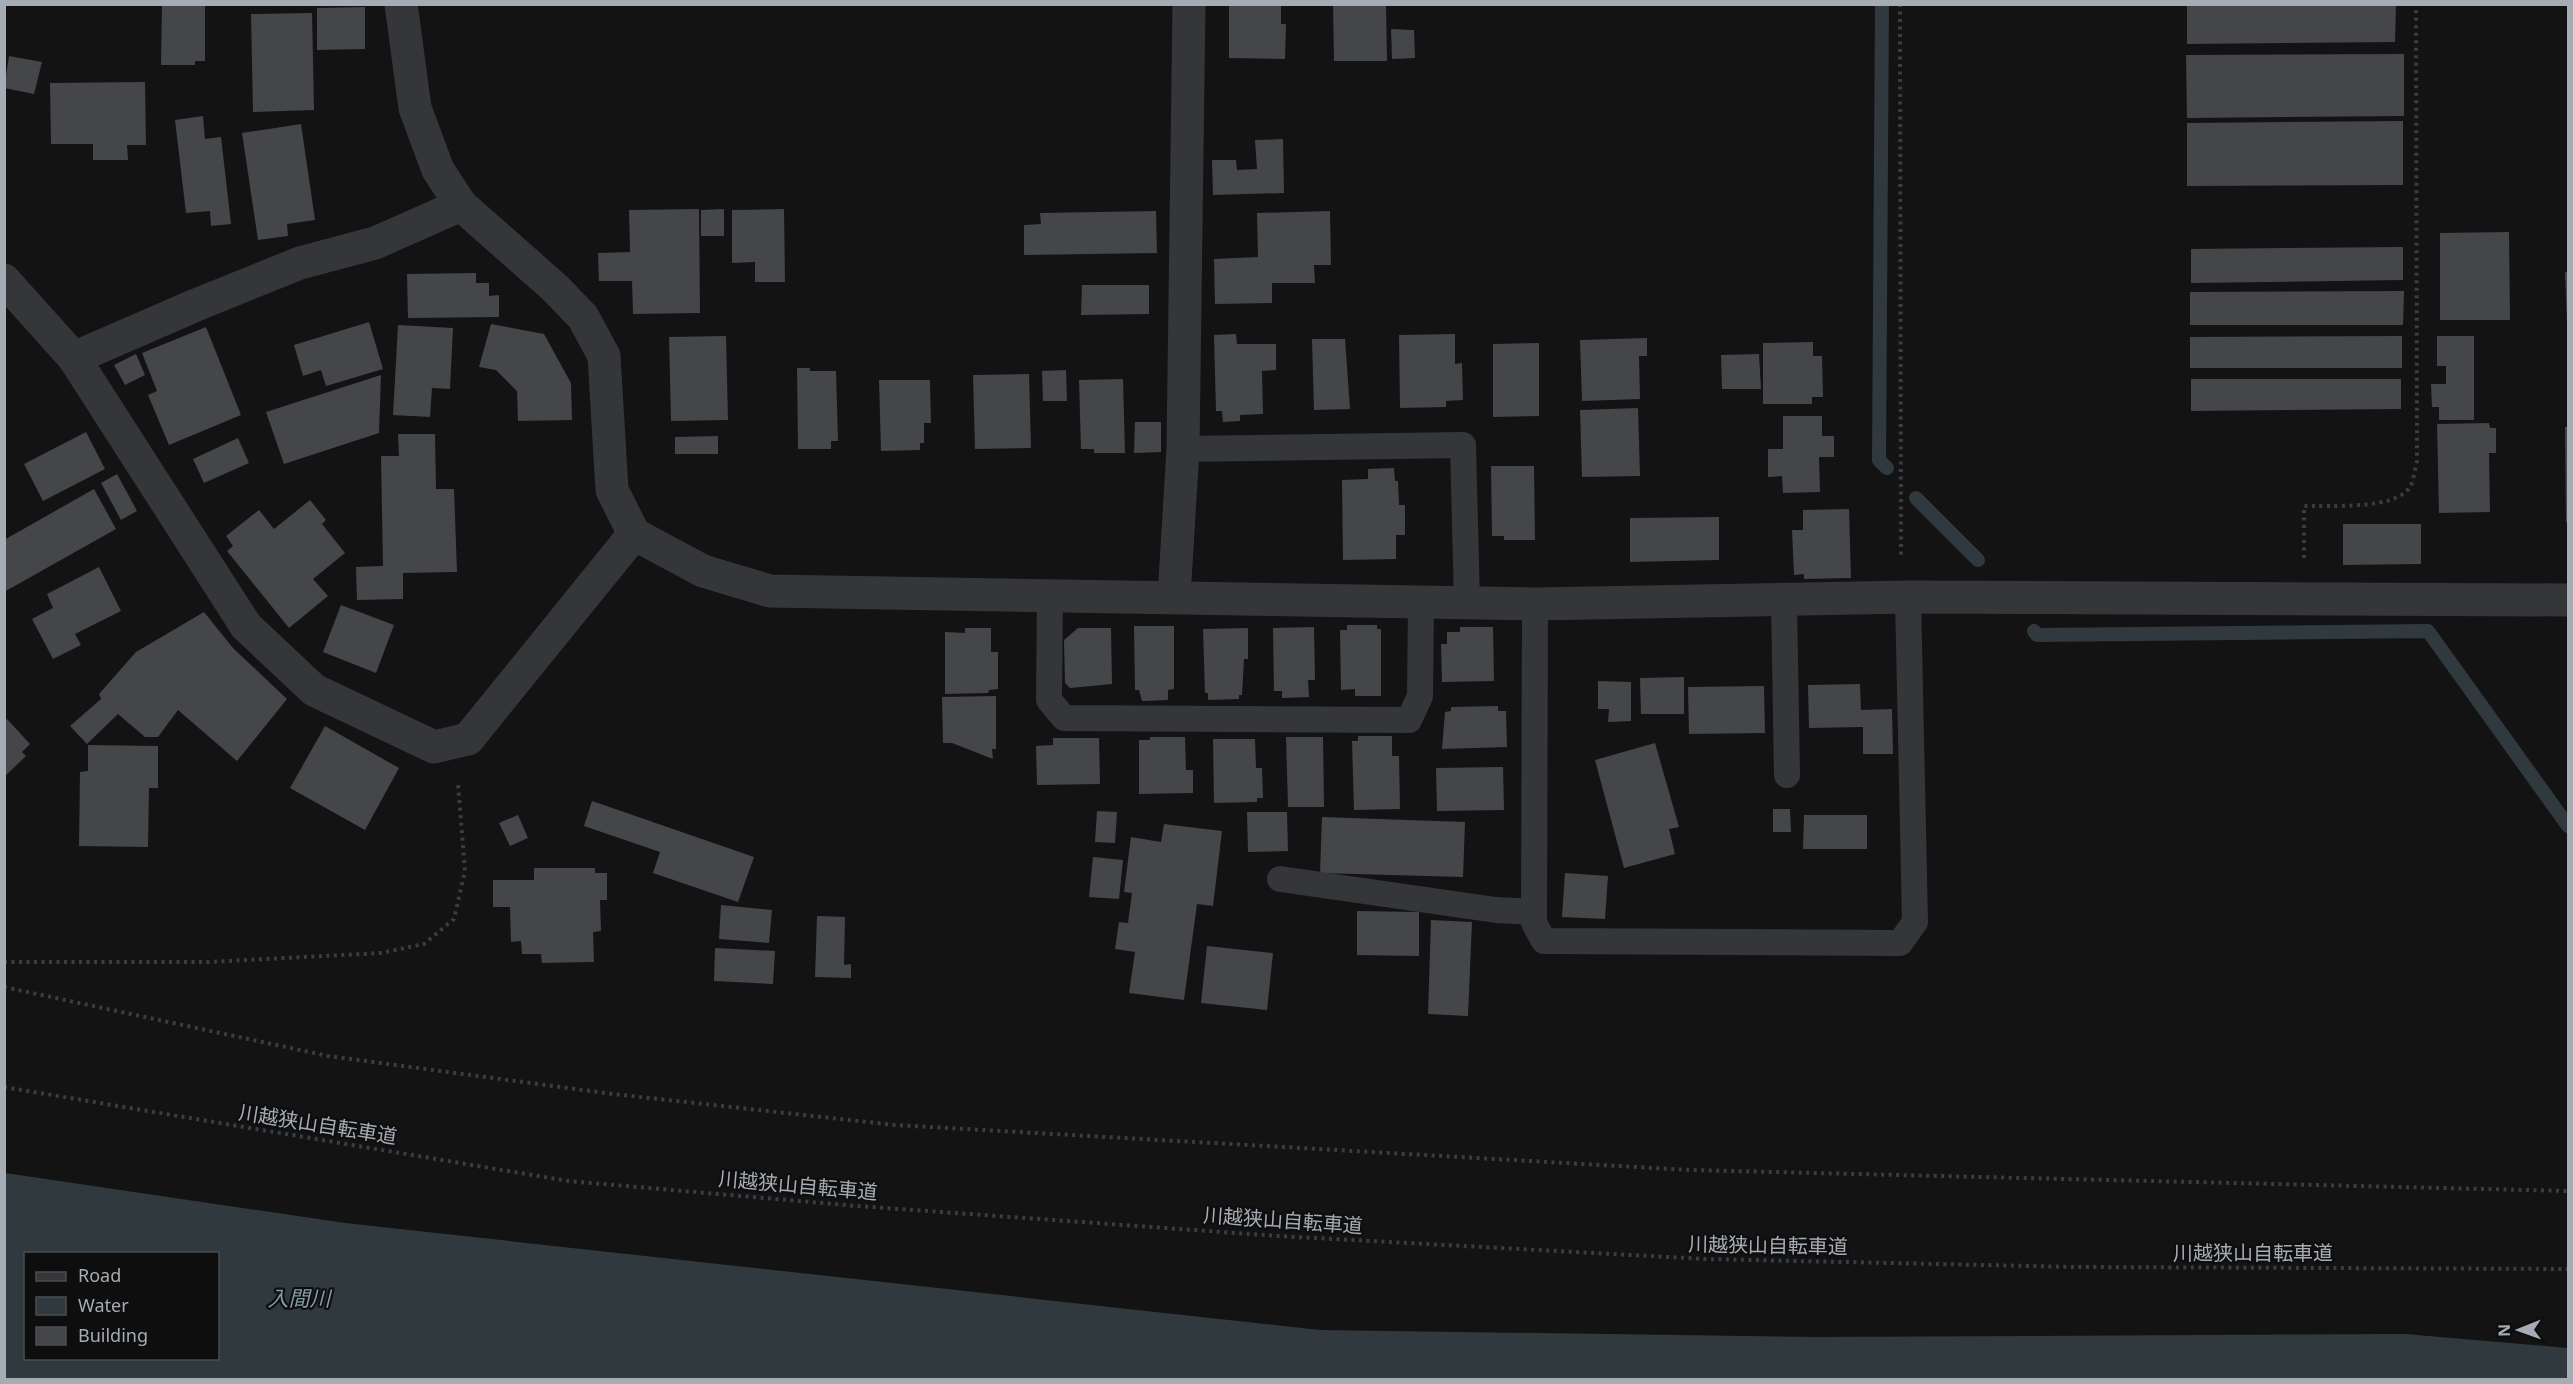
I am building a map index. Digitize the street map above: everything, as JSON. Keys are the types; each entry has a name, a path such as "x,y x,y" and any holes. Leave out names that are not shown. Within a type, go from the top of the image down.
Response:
{"street":[{"path":"401,4 415,108 438,170 461,205 555,288 583,317 604,356 612,490 634,534 703,571 770,591 1535,604 1904,597 2568,600"},
{"path":"1174,597 1182,449 1189,4"},
{"path":"74,358 300,263 375,243 461,205"},
{"path":"4,280 74,358 246,626 314,690 434,747 468,739 634,534"}],"lane":[{"path":"1182,449 1463,445 1467,603"},
{"path":"1050,595 1049,700 1064,718 1409,720 1420,696 1421,602"},
{"path":"1535,604 1534,923 1544,941 1900,943 1915,922 1904,597"},
{"path":"1784,600 1788,775"},
{"path":"1280,879 1496,910 1534,912"}],"path":[{"path":"1900,4 1904,597"},
{"path":"2305,598 2304,506 2384,503 2411,487 2416,462 2416,4"},
{"path":"4,962 208,962 381,953 424,944 454,919 465,871 457,789 468,739"},
{"path":"4,987 328,1056 613,1095 895,1125 1689,1170 2568,1191"},
{"name":"川越狭山自転車道","path":"4,1087 568,1181 857,1206 1161,1227 1705,1259 2076,1267 2568,1269"}],"water":[{"name":"入間川","path":"5,1173 345,1223 1320,1330 1817,1337 2405,1334 2568,1348 2568,1379 5,1379"}],"building":[{"path":"162,4 205,4 205,61 195,61 195,65 161,65"},
{"path":"1229,4 1281,4 1281,24 1286,24 1285,59 1229,58"},
{"path":"1333,4 1386,4 1387,61 1334,61"},
{"path":"2187,4 2396,4 2395,42 2187,44"},
{"path":"365,7 365,49 317,50 317,8"},
{"path":"312,13 314,110 253,112 251,14"},
{"path":"1391,29 1414,30 1415,58 1392,59"},
{"path":"2404,54 2404,116 2187,118 2186,55"},
{"path":"9,56 42,62 34,94 4,88"},
{"path":"145,82 146,145 127,145 128,160 93,160 93,144 51,144 50,83"},
{"path":"203,116 205,139 221,137 231,224 211,226 210,211 186,213 175,120"},
{"path":"2403,121 2403,185 2187,186 2187,123"},
{"path":"301,124 315,220 287,224 288,236 258,240 242,133"},
{"path":"1283,139 1284,193 1213,195 1212,160 1236,160 1237,170 1257,169 1255,140"},
{"path":"699,209 700,313 633,314 632,281 599,281 598,253 630,252 629,210"},
{"path":"724,209 724,236 701,236 701,210"},
{"path":"784,209 785,282 755,282 755,262 732,263 732,210"},
{"path":"1156,211 1157,253 1024,255 1024,225 1041,224 1040,213"},
{"path":"1330,211 1331,265 1314,265 1315,283 1272,283 1272,303 1215,304 1214,259 1258,257 1257,213"},
{"path":"2509,232 2510,320 2440,320 2440,233"},
{"path":"2403,247 2403,280 2191,283 2191,249"},
{"path":"2565,272 2568,272 2568,322 2567,322"},
{"path":"476,273 476,283 489,283 489,296 499,295 499,317 408,318 407,274"},
{"path":"1082,285 1149,285 1149,314 1081,315"},
{"path":"2404,291 2403,325 2190,325 2190,292"},
{"path":"369,322 383,369 326,386 321,370 303,376 294,345"},
{"path":"491,324 544,334 571,383 572,420 518,421 517,391 496,370 479,367"},
{"path":"398,325 453,328 450,389 432,388 430,417 393,415"},
{"path":"206,327 241,415 169,445 148,395 157,391 142,353"},
{"path":"1236,334 1237,344 1276,344 1276,370 1262,371 1263,414 1240,415 1240,421 1223,422 1222,411 1216,411 1214,335"},
{"path":"1455,334 1455,364 1462,363 1463,400 1446,401 1446,407 1400,408 1399,335"},
{"path":"726,336 728,420 671,421 669,337"},
{"path":"2402,336 2402,368 2190,368 2190,337"},
{"path":"2437,336 2474,336 2474,420 2439,420 2439,407 2432,407 2431,384 2446,384 2446,366 2437,366"},
{"path":"1647,338 1647,356 1639,356 1640,399 1582,401 1580,340"},
{"path":"1312,339 1345,339 1350,409 1314,410"},
{"path":"1813,342 1813,356 1822,356 1823,397 1812,397 1812,404 1763,404 1763,343"},
{"path":"1539,343 1539,416 1493,417 1493,344"},
{"path":"136,354 145,375 125,385 114,365"},
{"path":"1759,354 1761,389 1722,389 1721,355"},
{"path":"797,368 810,368 810,371 836,371 838,441 831,441 831,449 798,449"},
{"path":"1066,370 1067,401 1043,401 1042,371"},
{"path":"1029,374 1031,448 975,449 973,375"},
{"path":"381,375 379,433 284,464 266,412"},
{"path":"1123,379 1125,453 1094,453 1094,449 1081,449 1079,380"},
{"path":"2191,379 2401,379 2401,409 2191,411"},
{"path":"879,380 930,380 931,423 924,423 924,443 920,443 920,450 881,451"},
{"path":"1638,408 1640,476 1582,477 1580,410"},
{"path":"1783,416 1822,416 1822,436 1834,436 1834,457 1819,457 1820,492 1783,493 1782,476 1768,477 1768,449 1783,449"},
{"path":"1135,422 1161,422 1161,452 1134,453"},
{"path":"2489,423 2490,428 2496,428 2496,453 2489,453 2490,512 2439,513 2437,424"},
{"path":"2565,427 2568,427 2568,522 2566,522"},
{"path":"86,432 105,469 43,501 24,464"},
{"path":"398,434 435,434 436,489 454,489 457,572 403,573 403,599 357,600 356,567 383,566 381,456 399,456"},
{"path":"718,436 718,454 675,454 675,437"},
{"path":"238,438 249,463 204,483 193,459"},
{"path":"1491,466 1534,466 1535,540 1504,540 1504,536 1492,536"},
{"path":"1394,468 1395,481 1398,481 1399,505 1405,505 1405,535 1396,535 1396,559 1343,560 1342,480 1368,479 1368,469"},
{"path":"117,474 137,511 121,520 101,483"},
{"path":"94,489 116,529 4,592 4,540"},
{"path":"310,500 326,520 322,524 345,553 313,579 328,596 289,628 227,551 233,546 226,536 259,510 274,529"},
{"path":"1849,509 1851,578 1804,579 1804,574 1794,575 1792,530 1803,530 1803,510"},
{"path":"1719,517 1719,560 1630,562 1630,518"},
{"path":"2343,524 2421,524 2421,564 2343,565"},
{"path":"99,567 121,611 75,634 81,645 53,659 32,619 53,608 47,594"},
{"path":"341,605 394,625 376,673 323,652"},
{"path":"204,612 233,648 287,699 237,761 178,710 158,737 145,737 118,714 87,744 70,726 101,699 99,694 136,652"},
{"path":"1347,625 1377,625 1377,629 1381,629 1381,696 1355,696 1355,689 1341,690 1340,630 1347,630"},
{"path":"1134,626 1174,626 1174,689 1168,690 1168,700 1142,701 1139,690 1135,690"},
{"path":"1314,627 1315,680 1308,680 1309,697 1282,698 1282,691 1274,691 1273,628"},
{"path":"1460,627 1493,627 1494,681 1442,682 1441,644 1447,644 1447,632 1460,632"},
{"path":"965,628 991,628 991,652 998,652 998,689 989,690 988,693 945,694 945,632 965,633"},
{"path":"1078,628 1111,628 1112,684 1070,688 1065,683 1064,640"},
{"path":"1248,628 1248,659 1244,659 1242,695 1239,695 1239,699 1208,700 1208,693 1205,693 1203,629"},
{"path":"1684,677 1684,714 1641,714 1640,678"},
{"path":"1598,681 1631,682 1631,721 1608,722 1609,709 1598,709"},
{"path":"1860,684 1861,710 1892,709 1893,754 1863,754 1863,727 1809,728 1808,685"},
{"path":"1764,686 1765,733 1689,734 1688,687"},
{"path":"996,696 996,749 992,749 993,759 952,743 943,743 942,697"},
{"path":"1498,706 1498,711 1506,711 1507,747 1442,749 1445,712 1451,711 1451,707"},
{"path":"7,719 30,744 22,752 26,756 4,777 4,722"},
{"path":"325,726 399,768 365,830 290,788"},
{"path":"1358,736 1392,736 1392,756 1399,756 1400,809 1354,810 1352,741 1358,741"},
{"path":"1150,737 1185,737 1186,770 1193,770 1193,793 1139,794 1139,740 1150,740"},
{"path":"1286,737 1323,737 1324,807 1288,807"},
{"path":"1053,738 1099,738 1100,784 1037,785 1036,746 1053,745"},
{"path":"1213,739 1255,739 1256,768 1262,768 1263,798 1257,798 1257,802 1214,803"},
{"path":"1655,743 1679,827 1669,829 1675,854 1624,868 1595,760"},
{"path":"88,745 158,746 158,788 149,788 148,847 79,846 80,772 88,771"},
{"path":"1503,767 1504,810 1437,811 1436,768"},
{"path":"592,801 754,857 738,902 653,873 660,852 584,826"},
{"path":"1773,809 1790,809 1791,832 1773,832"},
{"path":"1097,811 1117,812 1115,843 1095,842"},
{"path":"1247,812 1287,812 1288,851 1248,852"},
{"path":"518,815 528,838 510,846 499,823"},
{"path":"1804,815 1867,815 1867,849 1803,849"},
{"path":"1322,817 1465,822 1463,877 1320,873"},
{"path":"1164,824 1222,831 1213,906 1197,904 1184,1000 1129,993 1135,952 1115,949 1119,922 1128,923 1132,893 1124,892 1131,837 1161,842"},
{"path":"1093,857 1123,860 1119,899 1089,897"},
{"path":"534,868 595,868 595,873 607,873 607,900 600,900 601,931 593,932 594,962 542,963 541,954 522,954 521,941 511,942 510,907 493,907 493,880 534,880"},
{"path":"1565,873 1608,876 1605,919 1562,917"},
{"path":"721,905 772,910 769,943 719,939"},
{"path":"1357,911 1419,912 1419,956 1357,955"},
{"path":"817,916 845,917 844,965 851,964 851,978 815,977"},
{"path":"1431,920 1472,922 1468,1016 1428,1014"},
{"path":"1207,946 1273,953 1267,1010 1201,1003"},
{"path":"715,948 775,951 773,984 714,981"}],"waterway":[{"path":"1882,4 1879,460 1887,468"},
{"path":"1916,498 1978,560"},
{"path":"2034,631 2037,635 2428,631 2568,826"}]}
